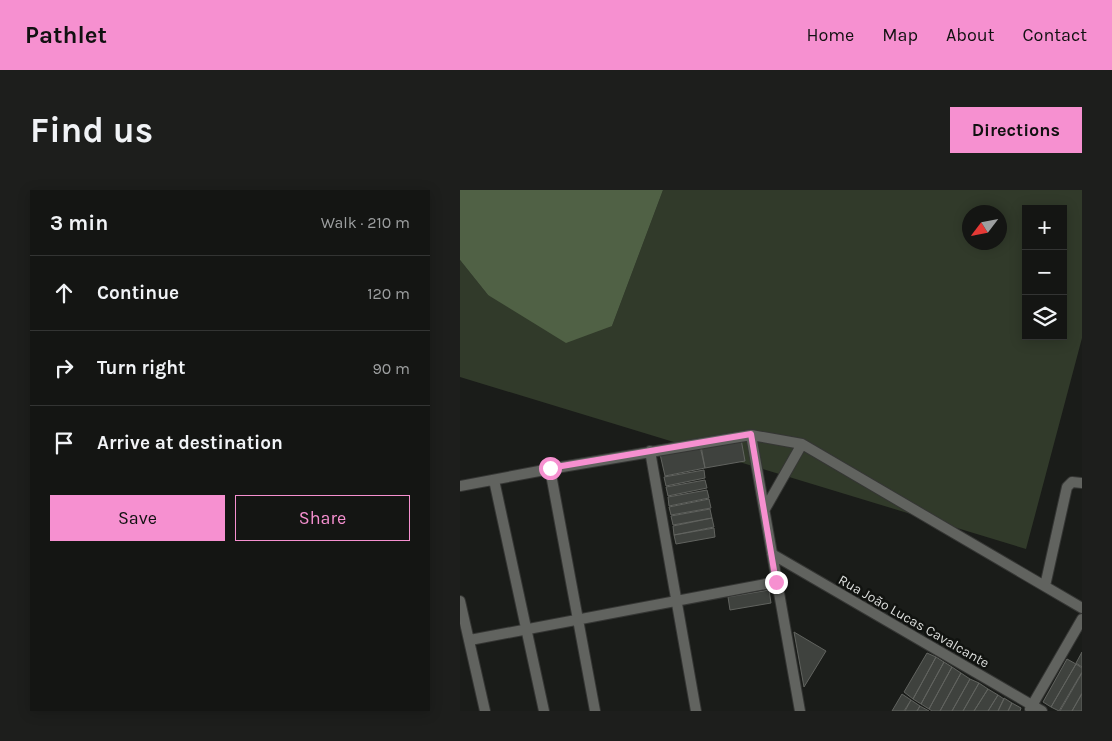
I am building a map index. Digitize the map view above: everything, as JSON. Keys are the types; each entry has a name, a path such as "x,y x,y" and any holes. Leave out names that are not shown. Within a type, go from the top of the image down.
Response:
{"street":[{"path":"751,434 776,582 802,710"},
{"path":"460,486 550,468 751,434 802,444 1082,608"},
{"path":"765,509 802,444"},
{"path":"650,451 696,711"},
{"path":"550,468 595,711"},
{"path":"494,480 544,711"},
{"path":"1045,586 1067,487 1072,482 1082,483"},
{"name":"Rua João Lucas Cavalcante","path":"772,554 1030,708 1042,711"},
{"path":"470,640 776,582"},
{"path":"460,600 485,711"},
{"path":"1030,708 1082,619"}],"shaded area":[{"path":"460,190 663,190 612,326 566,343 488,295 460,260"},
{"path":"663,190 1082,190 1082,338 1026,549 460,377 460,260 488,295 612,326"}],"building":[{"path":"741,439 745,461 705,468 701,446"},
{"path":"700,446 705,468 665,476 660,454"},
{"path":"704,470 705,478 666,486 664,477"},
{"path":"705,480 707,488 668,496 666,487"},
{"path":"707,490 709,498 669,506 668,497"},
{"path":"709,499 711,508 671,515 669,507"},
{"path":"710,509 712,518 673,525 671,516"},
{"path":"712,518 714,527 674,535 673,526"},
{"path":"714,528 715,537 676,544 674,535"},
{"path":"769,590 771,603 730,610 728,597"},
{"path":"794,632 826,651 804,687"},
{"path":"1082,652 1082,667 1076,663"},
{"path":"927,653 936,657 913,699 904,692"},
{"path":"936,657 944,662 921,704 913,699"},
{"path":"1067,659 1076,664 1051,707 1043,702"},
{"path":"944,662 952,667 929,709 921,704"},
{"path":"1076,664 1082,668 1082,672 1059,711 1051,707"},
{"path":"952,667 961,673 940,711 932,711 929,709"},
{"path":"961,673 970,679 952,711 940,711"},
{"path":"1082,673 1082,693 1072,711 1060,711"},
{"path":"970,679 979,683 963,711 952,711"},
{"path":"979,683 988,689 974,711 963,711"},
{"path":"988,689 998,695 988,711 974,711"},
{"path":"902,694 911,700 904,711 892,711"},
{"path":"1082,694 1082,711 1072,711"},
{"path":"998,695 1004,699 998,711 988,711"},
{"path":"1004,698 1012,703 1008,711 998,711"},
{"path":"911,700 920,706 917,711 905,711"},
{"path":"1012,703 1021,708 1020,711 1008,711"},
{"path":"920,706 929,711 917,711"}],"route":[{"path":"550,468 751,434 776,582"}]}
